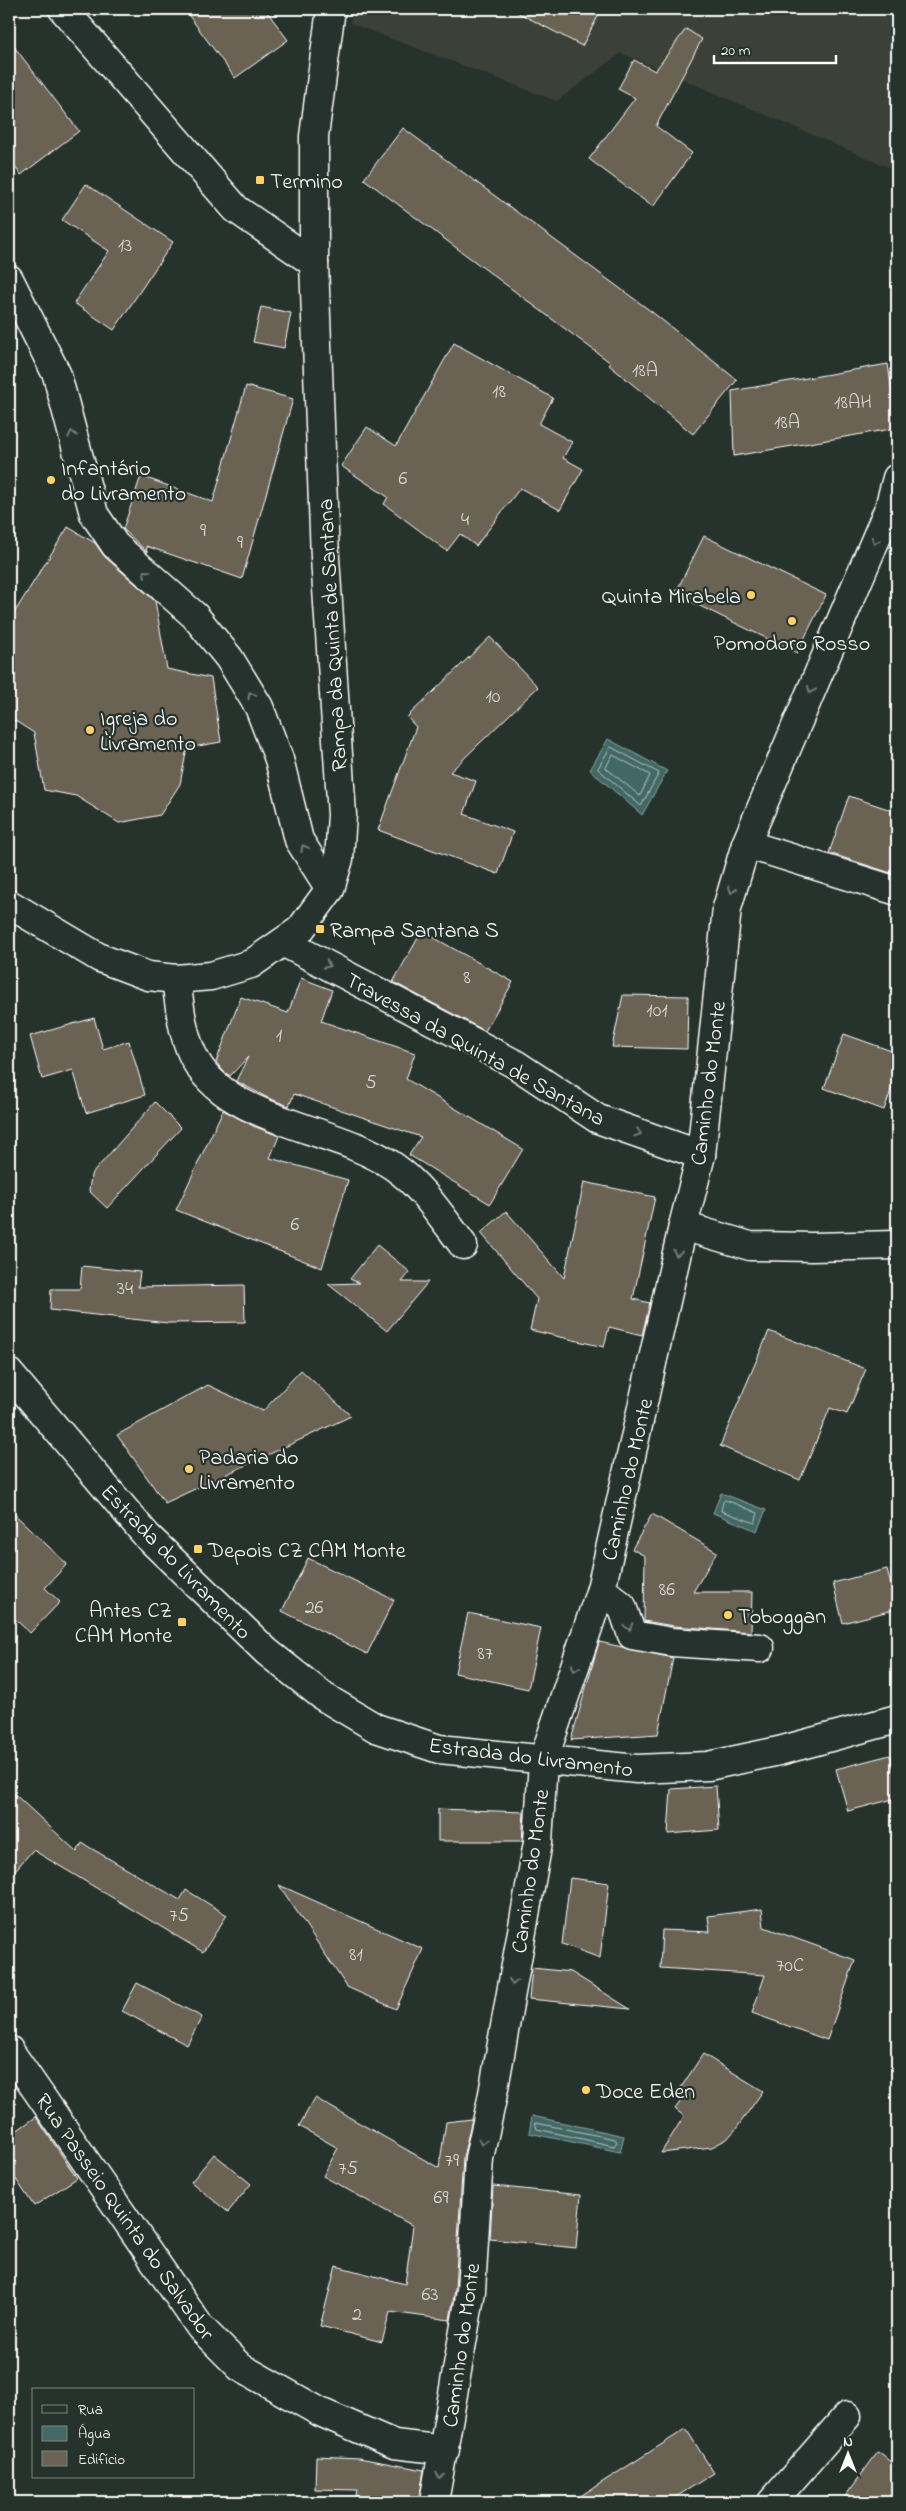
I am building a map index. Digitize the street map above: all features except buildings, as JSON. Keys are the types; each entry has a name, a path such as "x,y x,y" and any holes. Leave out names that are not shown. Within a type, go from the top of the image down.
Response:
{"street":[{"path":"63,9 236,209 314,263"},
{"name":"Rampa da Quinta de Santana","path":"9,904 100,958 148,976 176,979 211,976 251,964 300,930 330,889 339,859 342,815 325,558 314,263 314,136 332,9"},
{"path":"9,279 57,375 94,514 115,546 195,616 230,658 259,707 275,750 299,840 330,889"},
{"name":"Caminho do Monte","path":"434,2502 445,2450 471,2291 479,2158 492,2099 538,1842 544,1761 601,1589 683,1226 701,1155 726,908 746,844 889,508 897,478"},
{"path":"746,844 897,891"},
{"name":"Travessa da Quinta de Santana","path":"283,942 516,1064 598,1119 701,1155"},
{"path":"176,979 183,1028 197,1063 215,1085 236,1101 363,1150 391,1165 418,1185 463,1245"},
{"path":"683,1226 750,1246 812,1247 897,1244"},
{"name":"Estrada do Livramento","path":"9,1373 146,1536 267,1652 324,1697 376,1728 439,1749 637,1769 708,1766 779,1750 897,1719"},
{"path":"601,1589 622,1606 632,1635 672,1642 760,1648"},
{"name":"Rua Passeio Quinta do Salvador","path":"9,2050 200,2327 240,2366 320,2412 394,2444 445,2450"},
{"path":"772,2502 847,2416"}],"shaded area":[{"path":"354,9 896,9 895,170 621,53 557,101 350,23"}],"water":[{"path":"608,739 667,771 642,815 590,770"},
{"path":"721,1493 766,1510 757,1531 713,1513"},
{"path":"532,2116 624,2136 620,2152 529,2133"}],"place":[{"name":"Termino","path":"260,180"},
{"name":"Infantário do Livramento","path":"51,480"},
{"name":"Quinta Mirabela","path":"751,595"},
{"name":"Pomodoro Rosso","path":"792,621"},
{"name":"Igreja do Livramento","path":"90,730"},
{"name":"Rampa Santana S","path":"320,929"},
{"name":"Padaria do Livramento","path":"189,1469"},
{"name":"Depois CZ CAM Monte","path":"198,1549"},
{"name":"Toboggan","path":"728,1615"},
{"name":"Antes CZ CAM Monte","path":"182,1622"},
{"name":"Doce Eden","path":"586,2090"}]}
